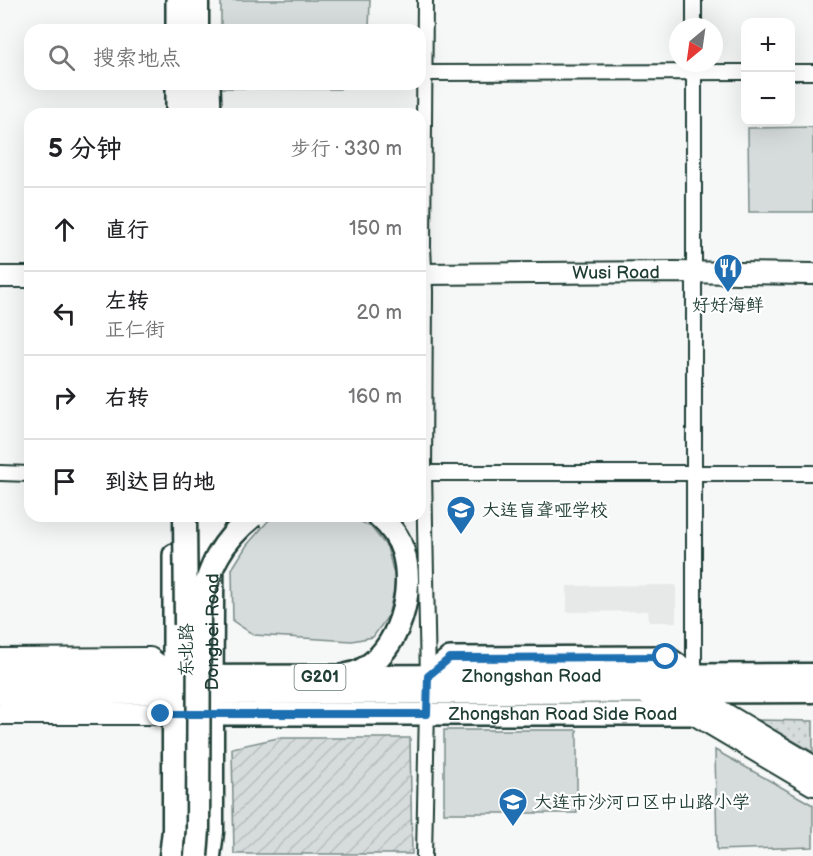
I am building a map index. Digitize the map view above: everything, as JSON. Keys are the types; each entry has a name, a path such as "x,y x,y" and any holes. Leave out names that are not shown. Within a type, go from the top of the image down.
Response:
{"highway":[{"path":"184,0 184,24"},
{"path":"197,0 197,24"},
{"path":"184,90 184,108"},
{"path":"197,90 197,108"},
{"name":"东北路","path":"183,856 186,830 185,522"},
{"name":"东北路","path":"196,856 199,522"},
{"path":"199,606 218,554 232,535 246,522"},
{"path":"343,677 373,662 384,650 399,622 407,591 406,569 402,549 394,533 384,522"},
{"name":"Zhongshan Road","path":"212,695 343,677 428,694 661,676 693,693 813,675"},
{"name":"Zhongshan Road","path":"174,695 813,691"},
{"path":"171,856 174,830 174,695"},
{"name":"Dongbei Road","path":"209,856 212,832 212,695"}],"main road":[{"path":"177,0 177,24"},
{"path":"208,0 208,24"},
{"path":"177,90 177,108"},
{"path":"209,90 210,108"},
{"name":"Wusi Road","path":"426,274 694,272 813,274"},
{"path":"0,277 24,277"},
{"path":"174,522 174,695"},
{"name":"Dongbei Road","path":"212,695 213,522"},
{"path":"428,694 450,658 666,657 693,693 813,785"},
{"path":"0,659 150,658 174,695"},
{"name":"Zhongshan Road","path":"0,678 174,695"},
{"path":"693,693 813,766"},
{"name":"Zhongshan Road Side Road","path":"428,694 693,693"},
{"name":"Zhongshan Road","path":"0,694 174,695"},
{"path":"0,714 174,695 212,695"}],"street":[{"path":"425,0 425,24"},
{"path":"694,0 694,18"},
{"path":"426,74 669,69"},
{"path":"723,70 741,72"},
{"path":"693,693 694,72"},
{"path":"795,72 813,72"},
{"path":"425,108 426,90"},
{"path":"0,473 24,474"},
{"path":"426,473 813,473"},
{"path":"423,522 428,694 424,856"}],"shaded area":[{"path":"221,0 370,0 369,24 221,24"},
{"path":"813,127 813,212 749,212 748,128"},
{"path":"267,522 361,522 370,526 387,547 396,582 388,616 373,637 352,641 254,635 233,621 232,569 247,545"},
{"path":"676,585 676,622 649,622 648,611 567,612 567,586"},
{"path":"757,720 813,721 813,752"},
{"path":"444,730 577,730 577,813 444,813"},
{"path":"278,738 410,738 412,854 234,854 232,748"},
{"path":"715,750 813,805 813,847 717,850"}],"place":[{"name":"好好海鲜","path":"728,294"},
{"name":"大连盲聋哑学校","path":"461,536"},
{"name":"大连市沙河口区中山路小学","path":"513,828"}],"route":[{"path":"161,714 427,714 428,676 450,658 666,657"}]}
